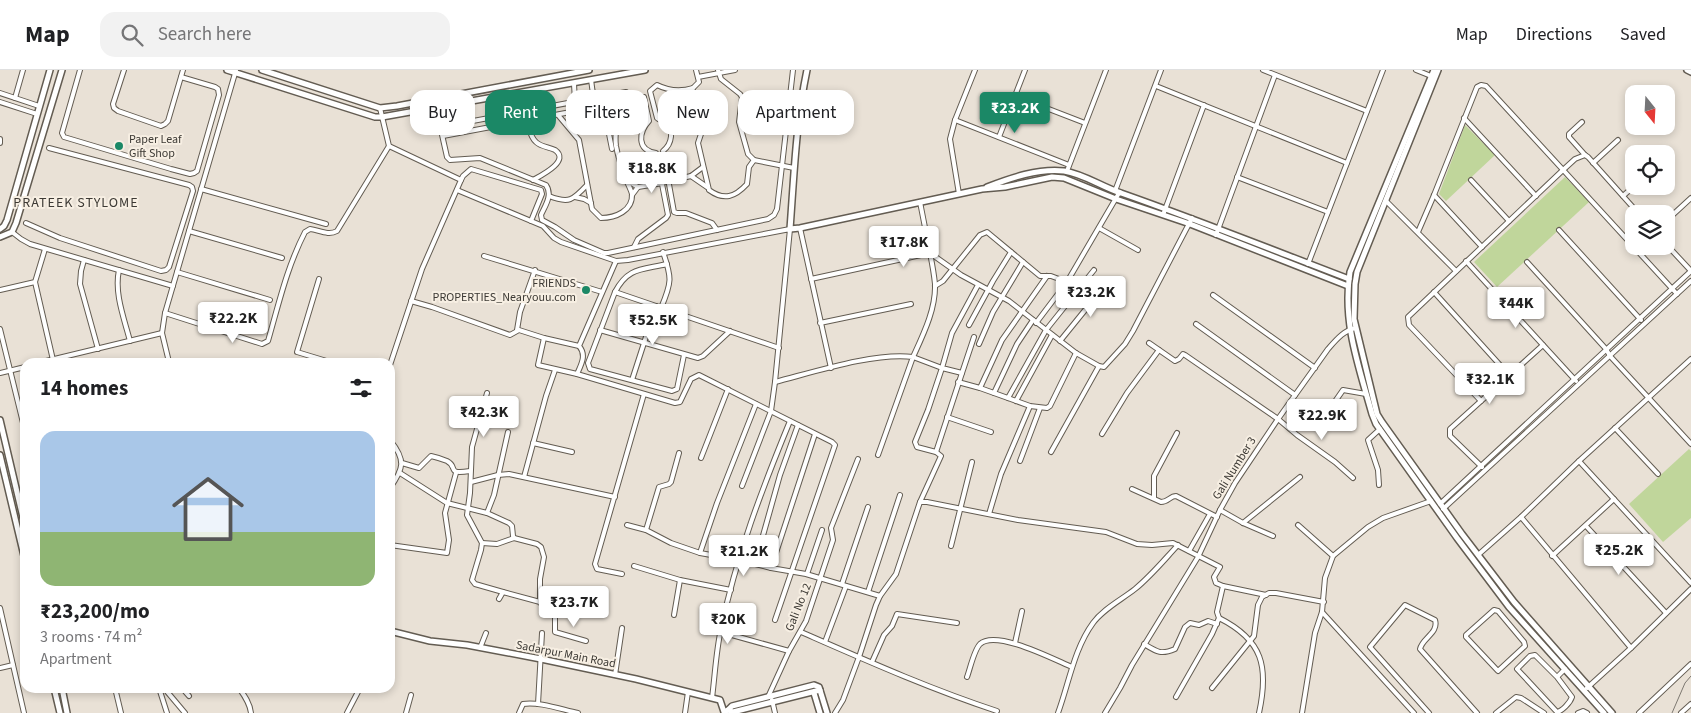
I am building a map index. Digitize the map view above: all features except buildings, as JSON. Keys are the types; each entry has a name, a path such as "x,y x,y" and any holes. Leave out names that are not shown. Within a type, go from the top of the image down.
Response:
{"street":[{"path":"15,98 23,70"},
{"path":"0,229 7,220 50,70"},
{"path":"0,236 12,232 16,223 62,70"},
{"path":"80,70 62,133 64,137 194,174 197,170 219,95 215,87 181,77"},
{"path":"124,70 113,104 114,108 160,126 168,121 184,70"},
{"path":"227,70 375,117 410,112"},
{"path":"262,70 380,108 589,70"},
{"path":"475,101 645,70"},
{"path":"696,70 699,82 693,88 686,104 699,125 698,143 707,186 711,192 727,197 732,196 747,184 749,167 754,160"},
{"path":"698,77 735,70"},
{"path":"791,90 793,70"},
{"path":"742,486 771,411 790,229 794,168 807,70"},
{"path":"959,194 950,139 955,120 975,70"},
{"path":"999,137 1025,70"},
{"path":"1067,172 1106,70"},
{"path":"994,393 1017,344 1067,282 1116,199 1162,70"},
{"path":"1263,70 1367,111"},
{"path":"1308,264 1383,70"},
{"path":"1416,70 1431,76"},
{"path":"1434,70 1350,272 1348,286 1349,330 1366,394 1372,414 1380,429 1431,502 1509,607 1565,670 1612,713"},
{"path":"1438,70 1357,272 1354,319 1377,414 1440,504 1514,602 1604,713"},
{"path":"1686,70 1691,72"},
{"path":"169,358 162,333 165,313 235,71"},
{"path":"718,72 721,79 742,97 739,122 748,154 754,160 794,168"},
{"path":"1216,235 1275,75"},
{"path":"591,80 593,90"},
{"path":"574,84 574,90"},
{"path":"693,88 675,91 657,85 650,92 656,118 664,122 671,131 671,140 663,151 675,213 686,213 712,223 717,230"},
{"path":"1418,232 1477,87 1481,85 1486,86 1677,294"},
{"path":"1156,86 1347,163"},
{"path":"0,93 39,106"},
{"path":"1015,96 1085,123"},
{"path":"0,102 37,114"},
{"path":"1163,215 1204,105"},
{"path":"165,313 262,344 266,343 284,281 305,232 310,229 328,233 337,231 389,146 380,108"},
{"path":"566,113 558,114 579,140 592,209 597,215 602,218 620,215 629,206 632,195 638,186"},
{"path":"1464,118 1536,196"},
{"path":"955,120 1069,165"},
{"path":"1582,122 1569,134 1585,155 1631,205"},
{"path":"485,128 443,136 447,157 450,160 480,158 546,186 549,190 549,196 541,218 567,236 604,253 768,219 774,215 777,209 786,135"},
{"path":"532,135 536,142 555,150 559,160 549,171 533,180"},
{"path":"609,135 612,149"},
{"path":"616,135 615,143 632,195"},
{"path":"634,247 638,239 668,215 656,153 648,150 642,143 641,135"},
{"path":"1593,163 1618,140"},
{"path":"389,146 461,180"},
{"path":"26,222 60,238 160,271 166,270 169,267 193,191 189,185 49,148"},
{"path":"1481,401 1409,325 1408,317 1575,159 1585,155"},
{"path":"669,182 691,176 703,167"},
{"path":"392,358 435,238 463,176 471,169 541,190 542,194 531,221"},
{"path":"982,189 1004,180 1034,173 1051,170 1067,172 1117,192 1166,208 1216,235 1348,286"},
{"path":"691,176 707,186"},
{"path":"457,190 542,226 561,242 616,261 800,228 982,189 1005,187 1052,177 1064,178 1163,215 1218,228 1349,279"},
{"path":"1238,177 1328,212"},
{"path":"626,180 638,186 663,183"},
{"path":"1470,180 1509,221"},
{"path":"549,196 565,201 575,197 587,185"},
{"path":"201,188 326,224"},
{"path":"1434,195 1482,246"},
{"path":"575,197 584,198 591,203"},
{"path":"1675,213 1691,198"},
{"path":"1386,201 1456,271"},
{"path":"878,455 927,325 934,297 935,286 920,202"},
{"path":"811,279 930,253 952,269 1001,297 1076,352 1099,366 1106,366 1133,331 1191,221"},
{"path":"800,228 830,368"},
{"path":"1099,228 1138,250"},
{"path":"1559,230 1644,324"},
{"path":"189,231 282,258"},
{"path":"12,232 30,244 173,286"},
{"path":"935,286 941,283 983,233 990,234 1040,276 1047,276 1067,282"},
{"path":"45,249 36,273 35,282 54,358"},
{"path":"632,380 658,307 668,290 670,279 663,252"},
{"path":"969,325 1011,252"},
{"path":"1440,504 1691,271 1675,254"},
{"path":"484,256 602,292"},
{"path":"84,260 80,271 80,284 98,349"},
{"path":"579,346 616,261"},
{"path":"1466,261 1579,384"},
{"path":"979,344 1001,297 1023,262"},
{"path":"1527,262 1691,444"},
{"path":"667,264 634,272 627,275 621,281 600,330 588,367 675,391 684,355"},
{"path":"119,270 118,294 130,341"},
{"path":"411,301 512,335 517,330 520,312 534,270"},
{"path":"1008,398 1046,330 1094,270"},
{"path":"177,272 270,300"},
{"path":"980,388 1002,340 1047,276"},
{"path":"317,358 297,352 319,279"},
{"path":"1302,713 1315,633 1324,602 1325,578 1333,556 1382,518 1431,502 1440,504 1486,471 1691,281"},
{"path":"0,290 35,282"},
{"path":"1060,341 1107,282"},
{"path":"835,713 843,700 860,657 880,596 896,574 920,502 941,459 941,456 936,452 918,447 915,442 928,410 952,333 978,285"},
{"path":"615,292 778,348"},
{"path":"1434,292 1509,375"},
{"path":"1213,294 1315,368"},
{"path":"820,323 911,304"},
{"path":"1196,324 1295,395"},
{"name":"Gali Number 3","path":"1106,713 1144,644 1198,557 1220,510 1278,419 1338,338 1349,330 1356,328"},
{"path":"0,329 20,408"},
{"path":"517,330 579,346 583,352 583,358 577,374"},
{"path":"600,330 698,358 703,356 730,331"},
{"path":"62,358 162,333"},
{"path":"1016,401 1052,335"},
{"path":"936,452 974,337"},
{"path":"544,338 538,365 577,374 675,403 680,402 692,379 699,375 832,442 835,448 774,620"},
{"path":"1149,343 1175,361 1179,360 1183,354 1186,355 1278,419 1353,478"},
{"path":"1486,471 1450,436 1450,429 1543,345"},
{"path":"1102,434 1127,393 1159,350"},
{"path":"958,382 1030,406 1047,408 1050,406 1076,352"},
{"path":"775,382 830,368 901,355 914,357 942,368 962,373"},
{"path":"1478,554 1521,517 1689,360 1691,366"},
{"path":"1052,452 1099,366"},
{"path":"0,373 20,368"},
{"path":"524,477 555,370"},
{"path":"701,458 728,389"},
{"path":"1318,426 1343,390 1366,394"},
{"path":"487,393 472,443 468,515 482,543 482,550 473,582 540,602"},
{"path":"622,574 597,569 595,566 644,394"},
{"path":"700,553 717,503 756,404"},
{"path":"988,514 1001,474 1030,406"},
{"path":"1020,461 1040,408"},
{"path":"947,417 991,432"},
{"path":"0,420 20,505"},
{"path":"725,712 720,700 712,698 720,632 739,560 760,496 790,421"},
{"path":"756,564 780,475 798,425"},
{"path":"1615,428 1658,474"},
{"path":"1379,485 1378,470 1368,440 1380,429"},
{"path":"487,513 494,495 508,432"},
{"path":"1154,498 1154,476 1177,433"},
{"path":"1686,438 1691,433"},
{"path":"771,568 815,434"},
{"path":"533,443 572,452"},
{"path":"395,446 399,451 402,463 400,473 395,480"},
{"path":"646,530 659,487 671,482 679,453"},
{"path":"0,455 20,540"},
{"path":"402,463 419,468 423,466 429,456 433,456 447,462 456,472 470,471"},
{"name":"Gali No 12","path":"769,696 810,610 833,540 831,528 858,459"},
{"path":"1579,461 1691,583"},
{"path":"951,546 972,462"},
{"path":"2,470 11,468"},
{"path":"395,546 447,553 449,540 445,520 447,503 456,472"},
{"path":"400,473 447,503 487,513 512,526 512,536 514,538"},
{"path":"470,482 509,474 615,497"},
{"path":"1243,523 1300,477"},
{"path":"1132,489 1165,502 1171,497 1176,496 1217,517"},
{"path":"868,592 900,495"},
{"path":"1552,556 1614,498"},
{"path":"920,502 1106,532 1138,544 1152,545 1167,542 1178,545 1220,567 1214,578 1216,583 1266,595"},
{"path":"825,642 868,507"},
{"path":"1220,510 1243,523 1273,536"},
{"path":"1189,551 1210,514"},
{"path":"1521,517 1631,648"},
{"path":"627,525 646,530 671,543 700,553 771,568 792,570 880,596"},
{"path":"1298,525 1333,556"},
{"path":"1586,526 1666,613"},
{"path":"807,574 822,530"},
{"path":"482,543 497,544 514,538 537,544 543,551 544,557 540,579 540,602 544,609 555,616 555,632 586,641"},
{"path":"1058,713 1072,668 1085,635 1093,622 1101,613 1140,585 1178,545"},
{"path":"634,566 680,580 731,590"},
{"path":"674,615 680,580"},
{"path":"1176,696 1217,624 1219,618 1217,612 1223,586"},
{"path":"1586,689 1691,590"},
{"path":"499,600 503,592"},
{"path":"1212,688 1251,641 1256,630 1258,605 1262,598 1276,592 1324,602"},
{"path":"1429,713 1370,647 1405,605 1434,620 1435,629 1422,644 1420,650 1477,713"},
{"path":"0,608 2,630 13,665 24,713"},
{"path":"1494,610 1498,612 1524,642 1524,649 1498,671 1466,638 1466,635 1494,610"},
{"path":"1014,643 1022,612"},
{"path":"1322,612 1414,713"},
{"path":"872,662 884,635 892,626 897,614 957,623"},
{"path":"1219,618 1240,631 1251,641 1263,664 1263,696 1259,713"},
{"path":"1144,644 1156,651 1165,653 1175,649 1184,627 1190,623 1199,625 1208,621 1217,624"},
{"path":"615,674 622,628"},
{"name":"Sadarpur Main Road","path":"395,632 421,639 541,658 712,698"},
{"path":"720,632 789,651"},
{"path":"801,632 954,697 997,711"},
{"path":"480,648 486,633"},
{"path":"538,704 542,633"},
{"path":"1524,642 1533,634"},
{"path":"967,677 980,644 989,641 1014,643 1072,668"},
{"path":"1536,655 1557,677 1570,692 1572,700 1556,712 1517,669 1530,656 1536,655"},
{"path":"1639,713 1691,664"},
{"path":"0,668 13,665"},
{"path":"1557,677 1565,670"},
{"path":"725,712 732,706 818,685 827,713"},
{"path":"725,712 734,712 820,690"},
{"path":"685,713 688,692"},
{"path":"55,693 60,713"},
{"path":"63,693 67,713"},
{"path":"116,693 121,713"},
{"path":"161,693 167,713"},
{"path":"168,693 185,713"},
{"path":"242,693 251,713"},
{"path":"347,713 357,693"},
{"path":"814,693 820,713"},
{"path":"406,713 411,695"},
{"path":"769,696 775,713"},
{"path":"1496,713 1516,697 1521,698 1544,713"},
{"path":"519,713 523,704 538,704 578,713"},
{"path":"1681,713 1691,704"},
{"path":"1578,713 1583,711 1587,713"}],"green space":[{"path":"1465,125 1495,155 1446,201 1439,194"},
{"path":"1565,177 1589,202 1497,287 1474,262"},
{"path":"1689,449 1691,451 1691,518 1663,542 1629,504"}],"railway":[{"path":"1672,713 1685,683 1691,676"}],"place":[{"name":"Paper Leaf Gift Shop","path":"119,146"},
{"name":"FRIENDS PROPERTIES_Nearyouu.com","path":"586,290"}],"district":[{"name":"PRATEEK STYLOME","path":"76,202"}]}
